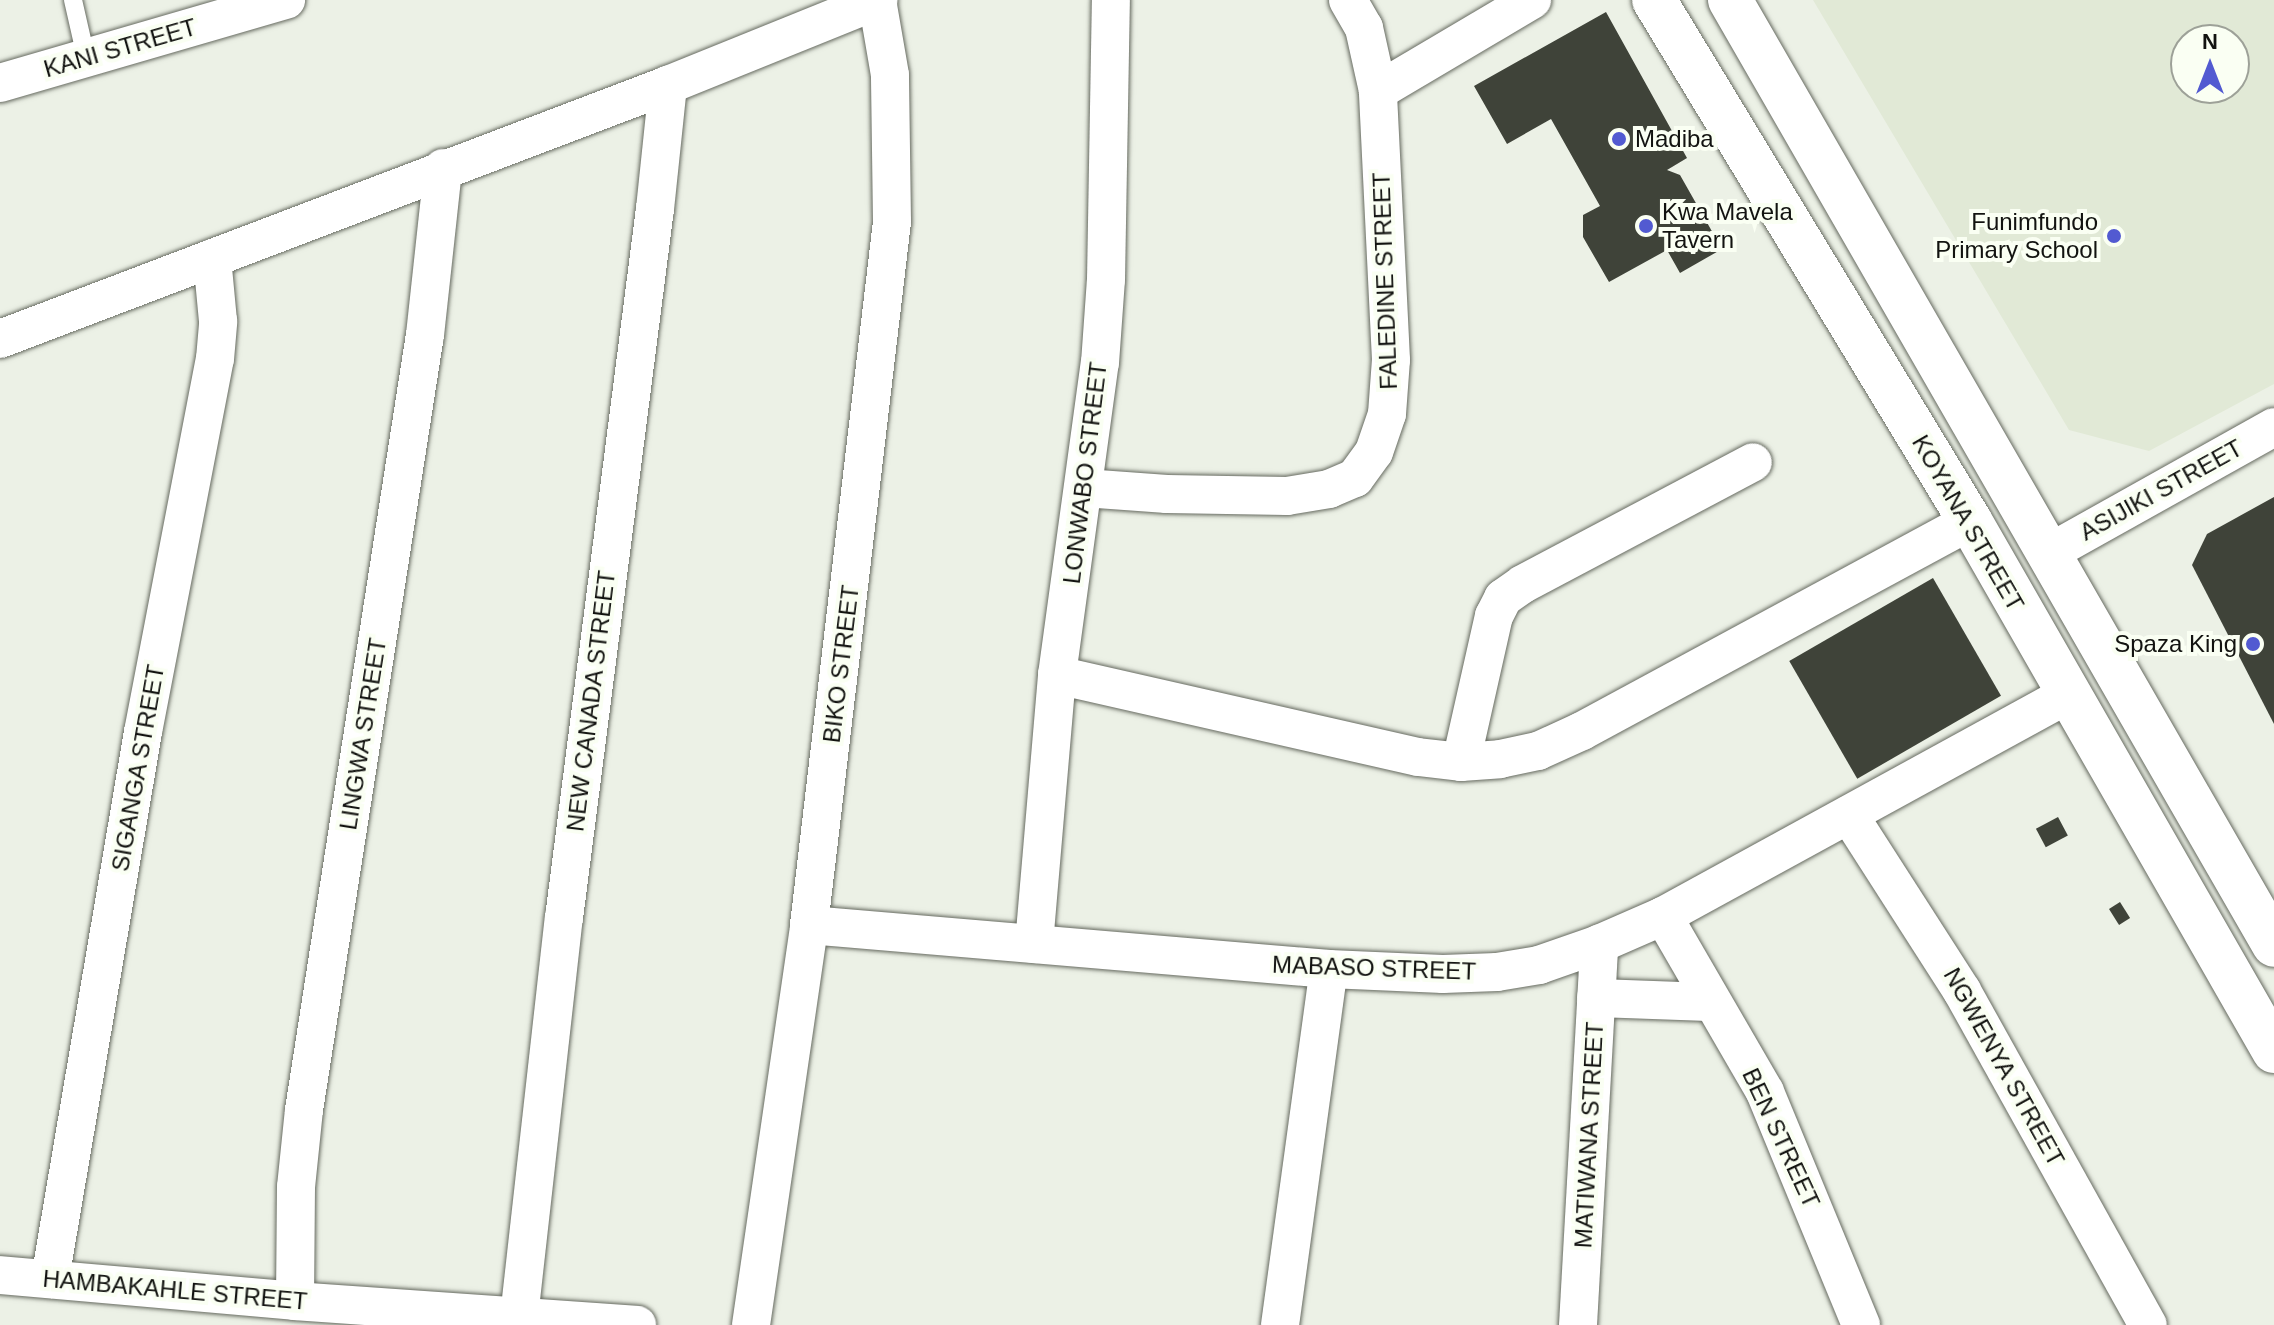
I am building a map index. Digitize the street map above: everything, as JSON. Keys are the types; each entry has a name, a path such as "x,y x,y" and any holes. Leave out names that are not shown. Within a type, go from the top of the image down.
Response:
{"main road":[{"name":"KOYANA STREET","path":"1654,0 1970,521 2067,695 2274,1051"},
{"path":"1730,0 2274,945"}],"street":[{"name":"KANI STREET","path":"0,83 232,8 286,0"},
{"path":"0,339 668,85 877,0"},
{"name":"BIKO STREET","path":"751,1325 809,925 892,222 890,75 877,0"},
{"name":"LONWABO STREET","path":"1034,944 1057,675 1084,488 1106,280 1111,0"},
{"name":"FALEDINE STREET","path":"1084,488 1167,494 1287,496 1329,489 1355,478 1374,452 1387,414 1391,360 1378,91 1364,28 1348,0"},
{"path":"1378,91 1532,0"},
{"name":"NEW CANADA STREET","path":"519,1317 566,902 655,209 668,85"},
{"name":"LINGWA STREET","path":"295,1301 296,1187 304,1110 425,335 443,168"},
{"name":"SIGANGA STREET","path":"50,1279 143,732 215,359 218,321 212,258"},
{"name":"ASIJIKI STREET","path":"2047,554 2274,427"},
{"path":"1461,762 1494,616 1503,598 1523,584 1753,462"},
{"path":"1057,675 1418,757 1461,762 1500,759 1538,751 1582,731 1970,521"},
{"name":"MABASO STREET","path":"809,925 1329,969 1443,974 1497,972 1539,965 1599,944 1663,916 2067,695"},
{"name":"NGWENYA STREET","path":"1849,815 1962,991 2148,1325"},
{"name":"BEN STREET","path":"1663,916 1710,1002 1765,1092 1861,1325"},
{"name":"MATIWANA STREET","path":"1578,1325 1599,944"},
{"path":"1280,1325 1329,969"},
{"path":"1596,998 1710,1002"},
{"name":"HAMBAKAHLE STREET","path":"0,1275 295,1301 637,1325"}],"lane":[{"path":"73,0 86,57"}],"shaded area":[{"name":"Funimfundo Primary School","path":"1813,0 2274,0 2274,384 2149,451 2069,430"}],"building":[{"path":"1606,12 1687,158 1667,170 1680,175 1722,249 1680,273 1667,250 1609,282 1583,237 1583,215 1600,206 1551,119 1507,144 1474,86"},
{"name":"Spaza King","path":"2274,497 2274,724 2192,565 2207,534"},
{"path":"1933,578 2001,696 1857,779 1789,661"},
{"path":"2058,817 2068,836 2046,847 2036,829"},
{"path":"2120,902 2130,918 2119,925 2109,909"}],"place":[{"name":"Madiba","path":"1619,139"},
{"name":"Kwa Mavela Tavern","path":"1646,226"},
{"name":"Funimfundo Primary School","path":"2114,236"},
{"name":"Spaza King","path":"2253,644"}]}
